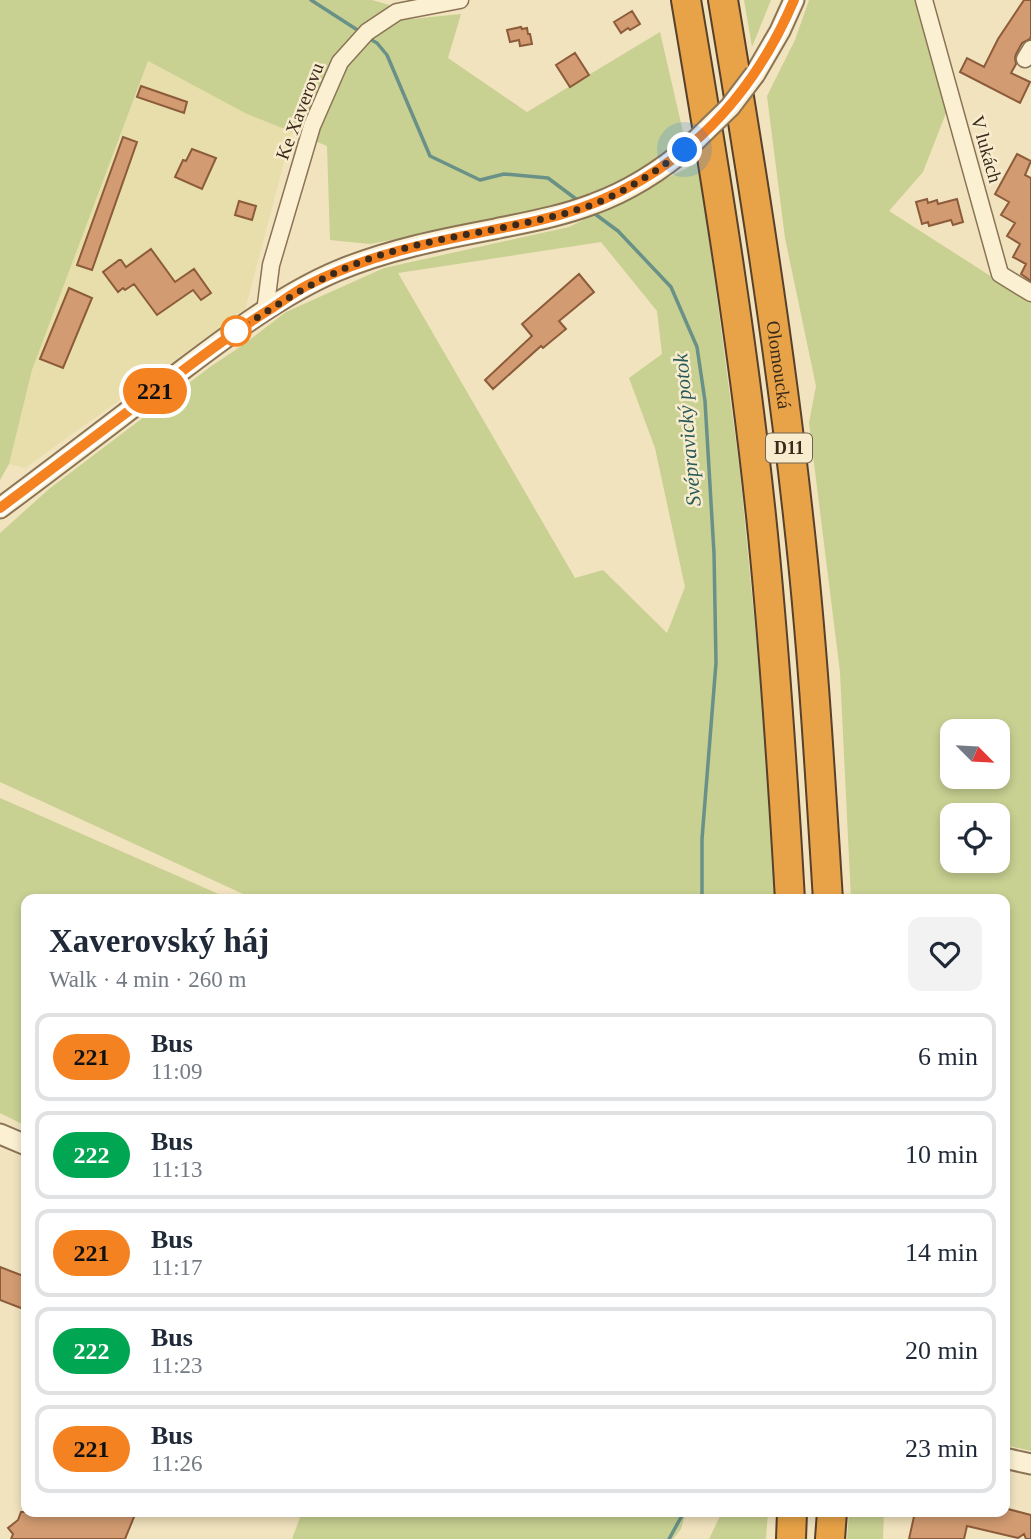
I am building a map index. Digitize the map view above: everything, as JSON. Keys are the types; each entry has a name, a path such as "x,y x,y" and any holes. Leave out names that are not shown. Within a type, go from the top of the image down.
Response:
{"highway":[{"name":"Olomoucká","path":"686,0 737,325 763,534 781,743 790,894"},
{"name":"Olomoucká","path":"723,0 766,267 799,525 818,736 828,894"},
{"path":"791,1539 792,1517"},
{"path":"830,1539 832,1517"}],"street":[{"name":"Ke Xaverovu","path":"265,312 271,265 313,126 340,62 364,35 397,12 460,0"},
{"path":"0,508 222,340 305,286 368,259 413,246 538,220 587,206 625,190 656,172 692,144 730,107 755,74 794,0"},
{"name":"V lukách","path":"924,0 1000,274 1031,293"},
{"path":"0,1134 21,1143"},
{"path":"1010,1459 1031,1464"}],"shaded area":[{"path":"148,61 247,114 292,132 245,310 25,468 9,464 32,370"}],"green space":[{"path":"0,0 372,0 407,10 411,19 461,14 448,58 527,112 660,32 686,145 614,187 536,213 370,244 330,240 327,146 247,114 148,61 32,370 9,464 0,480"},
{"path":"744,0 771,0 752,47"},
{"path":"809,0 918,0 948,108 923,172 889,211 1031,302 1031,1451 1010,1446 1010,894 851,894 840,672 809,423 816,386 785,238 767,96 795,40"},
{"path":"699,162 740,472 772,802 777,894 243,894 0,782 0,533 49,489 286,312 384,268 569,227","holes":["601,242 657,311 662,354 629,378 655,448 685,587 667,633 603,570 575,578 398,273"]},
{"path":"0,798 219,894 21,894 21,1124 0,1113"},
{"path":"300,1517 685,1517 681,1529 673,1539 292,1539"},
{"path":"720,1517 768,1517 766,1539 709,1539"},
{"path":"849,1517 884,1517 883,1539 847,1539"}],"building":[{"path":"1024,0 1031,0 1031,36 1022,43 1016,54 1016,64 1011,73 1030,82 1020,103 960,72 967,58 984,67 998,39"},
{"path":"632,11 640,24 621,33 614,22"},
{"path":"527,28 532,44 520,46 519,40 510,42 507,30"},
{"path":"575,53 589,75 570,87 556,65"},
{"path":"141,86 187,102 184,113 137,97"},
{"path":"123,137 137,142 92,270 77,265"},
{"path":"192,149 216,158 202,189 175,177"},
{"path":"1017,154 1031,161 1025,175 1031,178 1031,281 1021,274 1026,264 1013,257 1020,244 1007,236 1015,223 1001,215 1009,202 995,194"},
{"path":"927,199 928,203 937,200 938,204 957,199 963,222 953,225 951,220 929,226 928,222 922,224 916,202"},
{"path":"239,201 256,206 252,220 235,215"},
{"path":"151,249 175,282 194,269 211,293 201,300 193,290 157,315 134,284 118,292 103,272 119,260 126,267"},
{"path":"579,274 594,292 559,321 566,329 543,348 541,346 493,389 485,380 532,336 522,324"},
{"path":"69,288 92,298 63,368 40,359"},
{"path":"0,1267 21,1275 21,1308 0,1300"},
{"path":"1010,1510 1031,1515 1031,1539 1026,1539 1024,1534 1018,1538 967,1526 964,1539 909,1539 914,1517 1010,1517"},
{"path":"21,1512 21,1517 134,1517 125,1539 11,1539 13,1534 8,1528 18,1520"}],"waterway":[{"name":"Svépravický potok","path":"311,0 359,31"},
{"name":"Svépravický potok","path":"368,38 377,43 387,55 430,156 480,180 504,174 548,178 580,202"},
{"name":"Svépravický potok","path":"591,211 618,231 671,287 697,347 705,401 714,553 716,663 702,839 702,894"},
{"name":"Svépravický potok","path":"669,1539 681,1517"}],"bus line":[{"name":"221","path":"0,508 222,340 305,286 368,259 413,246 580,209 625,190 656,172 701,136 747,86 764,61 794,0"}],"route":[{"path":"236,331 305,286 336,271 413,246 580,209 625,190 656,172 685,150"}]}
